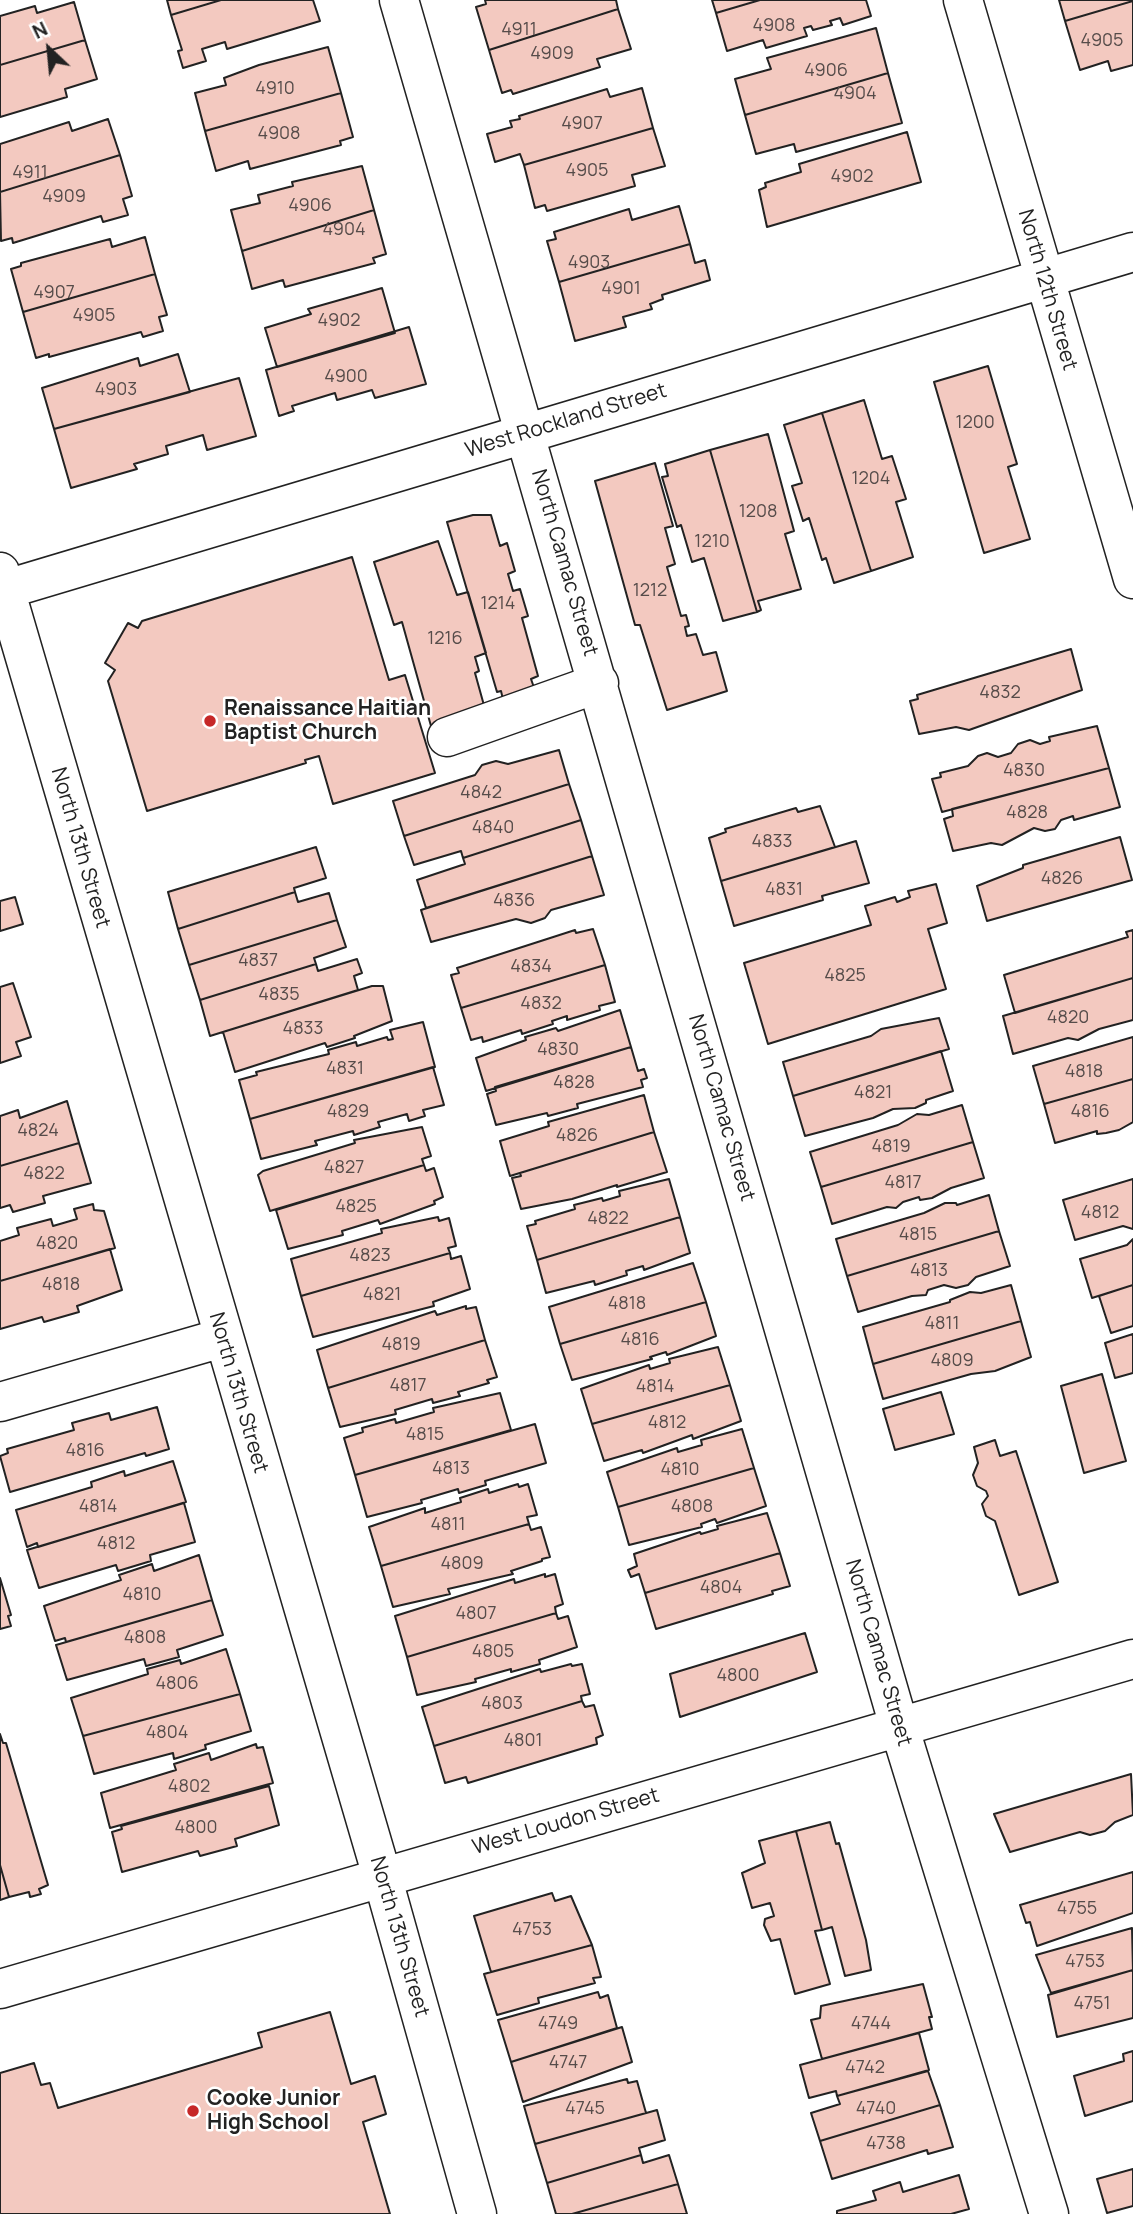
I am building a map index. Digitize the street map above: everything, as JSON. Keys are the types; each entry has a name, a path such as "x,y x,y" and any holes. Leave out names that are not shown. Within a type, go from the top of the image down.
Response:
{"street":[{"name":"North Camac Street","path":"399,0 899,1726 1049,2214"},
{"name":"North 12th Street","path":"963,0 1133,579"},
{"name":"West Rockland Street","path":"2,584 526,434 1133,252"},
{"name":"North 13th Street","path":"2,584 382,1875 477,2214"},
{"path":"447,737 599,683"},
{"path":"0,1402 222,1338"},
{"name":"West Loudon Street","path":"0,1989 382,1875 1133,1659"}],"building":[{"path":"167,0 221,0 171,15"},
{"path":"221,0 313,0 320,21 227,49 225,42 202,49 206,61 183,68 178,51 182,50 171,15"},
{"path":"485,0 616,0 618,9 489,50 476,7 486,4"},
{"path":"712,0 760,0 716,13"},
{"path":"760,0 866,0 871,16 843,25 840,18 830,21 832,25 813,30 811,26 804,28 807,36 766,48 763,40 727,51 716,13"},
{"path":"1059,0 1133,0 1133,1 1065,21"},
{"path":"1133,1 1133,65 1111,71 1108,61 1080,70 1065,21"},
{"path":"74,2 85,40 0,65 0,16 35,6 37,13"},
{"path":"618,9 631,49 597,59 600,67 513,94 511,90 502,93 489,50"},
{"path":"876,28 888,73 745,115 735,79 771,69 767,58"},
{"path":"85,40 97,79 65,89 67,97 0,117 0,65"},
{"path":"328,47 341,93 205,131 195,93 226,85 224,78 259,65"},
{"path":"888,73 902,123 796,152 794,144 756,154 745,115"},
{"path":"642,88 653,128 524,165 520,154 495,162 487,134 512,127 510,121 520,119 519,116 607,89 610,97"},
{"path":"341,93 353,137 340,141 341,145 250,169 248,161 216,171 205,131"},
{"path":"108,119 120,155 0,192 0,144 69,122 72,131"},
{"path":"653,128 665,166 632,175 635,186 547,211 545,205 535,208 524,165"},
{"path":"907,132 921,182 767,227 759,190 766,187 765,183 801,172 799,164"},
{"path":"120,155 132,196 123,199 128,215 103,222 101,216 13,243 12,238 1,241 0,192"},
{"path":"362,166 374,210 242,251 231,210 260,203 258,195 293,186 292,182"},
{"path":"679,206 690,244 559,282 547,241 556,239 554,232 629,209 632,220"},
{"path":"374,210 386,254 373,258 375,263 285,287 283,280 252,289 242,251"},
{"path":"145,237 155,274 23,312 11,269 21,266 21,263 110,239 112,247"},
{"path":"690,244 695,263 705,260 710,280 662,295 663,299 650,304 652,309 623,317 626,327 575,341 559,282"},
{"path":"155,274 167,315 159,317 163,331 143,337 141,332 49,357 49,354 36,358 23,312"},
{"path":"382,288 395,333 277,367 265,328 311,314 308,309"},
{"path":"409,327 426,384 375,398 372,390 337,400 335,393 292,406 294,411 279,416 266,370"},
{"path":"178,354 190,392 54,429 42,388 138,358 140,366"},
{"path":"988,366 1017,464 1008,467 1030,539 984,553 934,382"},
{"path":"239,378 256,436 207,450 203,435 166,446 168,454 134,464 137,469 71,488 54,429"},
{"path":"864,400 882,459 892,456 906,499 896,502 913,557 871,571 822,413"},
{"path":"822,413 871,571 834,583 826,558 822,560 809,518 803,521 792,486 802,483 784,425"},
{"path":"768,434 794,531 785,534 801,589 758,601 761,610 757,612 710,450"},
{"path":"710,450 757,612 723,621 704,558 692,562 681,525 677,527 662,477 668,476 665,464"},
{"path":"655,463 673,526 665,528 675,564 667,567 681,616 686,615 689,626 685,627 687,636 696,634 703,655 716,652 727,691 667,710 640,625 635,625 595,481"},
{"path":"473,515 491,515 500,546 507,543 515,571 508,574 513,591 520,589 528,616 522,618 538,676 531,679 538,699 505,708 501,691 497,692 447,522"},
{"path":"438,541 457,595 468,592 486,653 475,657 479,671 475,673 485,709 431,726 402,622 394,625 374,562"},
{"path":"352,557 389,680 405,675 435,773 333,804 319,756 305,760 306,763 147,811 108,681 115,670 105,663 128,623 138,628 142,621"},
{"path":"1071,649 1082,690 969,730 956,727 919,734 910,701 918,699 917,695"},
{"path":"1097,726 1109,768 942,812 932,779 941,777 940,773 968,766 978,756 987,753 998,757 1011,753 1018,744 1030,740 1040,744 1050,741 1049,737"},
{"path":"559,750 569,784 404,836 393,801 475,775 482,765 496,761 508,764"},
{"path":"1109,768 1120,807 1074,820 1073,816 1061,820 1055,829 1045,831 1034,828 1002,845 991,843 953,851 944,819 953,816 952,809"},
{"path":"569,784 581,820 463,858 461,851 414,865 404,836"},
{"path":"820,806 835,847 721,881 709,838 726,832 725,829 796,808 798,812"},
{"path":"581,820 592,856 426,908 417,880 465,864 463,858"},
{"path":"1120,837 1132,880 987,921 977,886 1023,868 1023,865"},
{"path":"856,841 869,883 822,896 823,900 734,926 721,881"},
{"path":"316,847 326,878 294,888 295,892 178,929 168,892"},
{"path":"592,856 604,895 551,910 545,918 531,923 516,919 431,942 421,910"},
{"path":"936,884 947,923 928,929 946,989 768,1044 744,963 871,925 865,906 895,897 897,902 910,897 908,891"},
{"path":"295,892 298,902 329,893 337,920 189,965 178,929"},
{"path":"15,897 23,924 0,931 0,901"},
{"path":"337,920 346,947 314,958 316,964 200,1000 189,965"},
{"path":"593,929 605,965 461,1008 451,975 459,973 457,968 575,930 576,933"},
{"path":"1133,930 1133,978 1015,1013 1004,975 1128,937 1126,932"},
{"path":"357,959 362,973 354,976 358,990 210,1036 200,1000 316,964 318,971"},
{"path":"605,965 615,1002 599,1006 600,1010 567,1020 567,1016 552,1021 553,1024 522,1034 521,1030 483,1042 482,1037 471,1040 461,1008"},
{"path":"1133,978 1133,1020 1099,1029 1078,1040 1068,1038 1013,1054 1003,1016"},
{"path":"13,983 31,1037 16,1042 21,1056 0,1063 0,987"},
{"path":"372,986 383,986 392,1021 354,1036 355,1038 327,1047 325,1043 235,1072 223,1032"},
{"path":"620,1010 631,1047 486,1091 476,1058 526,1040 525,1037 556,1028 558,1031"},
{"path":"939,1018 949,1049 793,1096 783,1062 871,1036 881,1029"},
{"path":"423,1022 435,1067 250,1119 239,1080 257,1075 256,1072 329,1054 328,1050 356,1042 357,1046 387,1037 388,1040 393,1039 390,1030"},
{"path":"1133,1037 1133,1079 1044,1104 1033,1066"},
{"path":"631,1047 638,1071 644,1069 647,1078 641,1080 643,1087 577,1104 578,1108 548,1116 547,1113 496,1125 487,1094 496,1091 495,1087"},
{"path":"941,1051 953,1091 926,1100 926,1103 915,1108 893,1109 873,1118 805,1136 793,1096"},
{"path":"433,1067 444,1105 423,1110 425,1116 409,1121 407,1114 378,1122 380,1127 354,1135 353,1131 315,1141 317,1145 261,1159 250,1119"},
{"path":"1133,1079 1133,1122 1119,1130 1097,1134 1097,1131 1055,1143 1044,1104"},
{"path":"644,1095 654,1132 510,1176 500,1141 549,1126 548,1122"},
{"path":"67,1101 79,1143 0,1166 0,1116 18,1110 20,1118"},
{"path":"962,1105 973,1142 821,1187 810,1152 898,1125 917,1114 929,1115"},
{"path":"422,1127 431,1156 422,1159 424,1165 270,1211 258,1175 263,1171 355,1143 354,1140"},
{"path":"654,1132 667,1172 572,1199 521,1209 512,1178 521,1176 520,1173"},
{"path":"973,1142 984,1178 951,1188 932,1198 920,1200 919,1197 903,1202 896,1208 887,1207 832,1224 821,1187"},
{"path":"79,1143 91,1183 43,1196 45,1203 13,1212 10,1205 0,1208 0,1166"},
{"path":"424,1165 426,1171 434,1168 443,1197 434,1201 435,1204 380,1224 378,1220 342,1231 343,1235 288,1249 276,1210"},
{"path":"669,1179 680,1217 537,1260 527,1226 536,1224 535,1221 575,1209 574,1205 602,1198 603,1201 620,1196 619,1191"},
{"path":"1133,1179 1133,1229 1123,1226 1075,1240 1063,1200"},
{"path":"989,1195 999,1231 847,1276 836,1239 924,1213 945,1203 957,1205"},
{"path":"93,1204 94,1210 104,1211 115,1248 0,1281 0,1241 19,1235 17,1228 51,1219 53,1226 77,1219 74,1209"},
{"path":"438,1217 439,1221 449,1218 456,1246 448,1248 450,1253 301,1296 291,1259 382,1233 381,1229"},
{"path":"680,1217 690,1253 644,1270 643,1266 626,1271 627,1275 595,1285 594,1281 546,1293 537,1260"},
{"path":"999,1231 1010,1266 976,1277 968,1285 956,1288 944,1285 928,1290 926,1295 912,1296 858,1312 847,1276"},
{"path":"1133,1239 1133,1285 1092,1298 1080,1259 1127,1245"},
{"path":"110,1249 122,1290 77,1306 79,1312 44,1322 42,1317 0,1329 0,1281"},
{"path":"450,1253 451,1259 461,1256 470,1289 433,1302 434,1306 313,1337 301,1296"},
{"path":"693,1263 706,1302 560,1344 549,1307"},
{"path":"1011,1285 1021,1321 873,1364 863,1327 950,1302 970,1292 981,1293"},
{"path":"1133,1285 1133,1326 1111,1333 1099,1296"},
{"path":"706,1302 716,1336 667,1355 666,1352 650,1357 652,1359 572,1380 560,1344"},
{"path":"466,1306 466,1309 476,1307 485,1340 328,1388 317,1350 435,1311 437,1315"},
{"path":"1021,1321 1031,1357 995,1371 971,1374 883,1399 873,1364"},
{"path":"1133,1334 1133,1373 1115,1378 1105,1343"},
{"path":"485,1340 497,1377 487,1380 489,1383 458,1392 460,1396 433,1403 432,1399 395,1410 396,1414 340,1427 328,1388"},
{"path":"718,1347 730,1385 592,1424 581,1389 649,1365 650,1369 670,1363 669,1359"},
{"path":"1102,1374 1126,1461 1084,1473 1061,1386"},
{"path":"730,1385 741,1421 693,1439 692,1435 643,1453 642,1450 604,1461 592,1424"},
{"path":"941,1392 954,1434 895,1450 883,1409"},
{"path":"500,1393 511,1430 355,1475 344,1438 363,1432 362,1428 395,1419 396,1423 434,1412 433,1408"},
{"path":"157,1407 169,1449 146,1456 145,1453 10,1492 0,1456 8,1453 7,1449 74,1430 72,1423 109,1413 111,1420"},
{"path":"535,1424 546,1463 485,1481 486,1485 459,1493 458,1489 421,1500 422,1503 367,1517 355,1475"},
{"path":"742,1429 754,1468 618,1507 607,1472 677,1448 678,1452 702,1445 701,1440"},
{"path":"995,1440 1000,1456 1016,1451 1058,1582 1019,1595 995,1521 986,1516 982,1504 988,1496 986,1491 977,1486 973,1475 978,1463 974,1447"},
{"path":"173,1461 186,1502 38,1547 37,1543 27,1547 16,1510 92,1487 91,1482 124,1471 125,1476"},
{"path":"754,1468 766,1506 717,1523 715,1519 701,1524 702,1527 629,1545 618,1507"},
{"path":"518,1484 519,1487 528,1484 537,1515 527,1517 529,1524 381,1566 369,1527 425,1508 425,1513 461,1502 460,1498 488,1489 489,1493"},
{"path":"184,1503 195,1542 150,1555 151,1561 118,1571 116,1565 39,1588 27,1550"},
{"path":"767,1513 780,1553 645,1593 639,1574 631,1577 628,1570 637,1566 634,1554 700,1532 701,1534 718,1529 717,1526"},
{"path":"529,1524 531,1530 541,1527 550,1557 511,1571 513,1574 448,1589 450,1594 393,1607 381,1566"},
{"path":"780,1553 790,1586 772,1591 773,1594 656,1629 645,1593"},
{"path":"199,1555 212,1600 66,1642 65,1638 55,1641 44,1606 121,1580 119,1575 152,1564 154,1571"},
{"path":"545,1574 545,1577 555,1574 563,1604 555,1607 556,1613 407,1657 395,1616 514,1579 515,1583"},
{"path":"0,1578 11,1615 8,1616 11,1626 0,1629"},
{"path":"212,1600 223,1635 177,1650 179,1657 146,1666 144,1659 67,1680 56,1645"},
{"path":"556,1613 558,1619 568,1616 577,1647 539,1660 540,1664 511,1672 511,1669 475,1679 476,1682 417,1695 407,1657"},
{"path":"805,1633 817,1672 680,1717 670,1674"},
{"path":"226,1649 240,1694 83,1736 71,1698 148,1674 147,1669 180,1660 181,1664"},
{"path":"571,1664 582,1664 590,1694 581,1696 582,1701 434,1746 422,1707 540,1669 541,1672"},
{"path":"240,1694 251,1731 205,1745 206,1749 174,1759 173,1753 94,1774 83,1736"},
{"path":"582,1701 585,1707 594,1705 603,1735 596,1738 597,1744 468,1783 466,1777 445,1783 434,1746"},
{"path":"0,1734 3,1743 6,1743 48,1885 39,1889 41,1894 30,1897 29,1892 9,1897 0,1865"},
{"path":"256,1744 257,1748 263,1747 273,1783 110,1828 101,1793 176,1770 174,1764 209,1753 211,1760"},
{"path":"1131,1774 1133,1815 1115,1822 1105,1831 1090,1835 1080,1832 1010,1852 994,1814"},
{"path":"269,1786 279,1825 235,1839 237,1846 200,1856 198,1851 122,1872 112,1832 122,1829 121,1826"},
{"path":"830,1822 836,1844 839,1843 866,1940 871,1970 845,1976 832,1927 822,1930 796,1831"},
{"path":"796,1831 822,1930 815,1931 830,1984 795,1994 780,1939 771,1941 764,1925 765,1919 774,1916 770,1903 752,1908 742,1873 765,1863 759,1841"},
{"path":"0,1865 9,1897 0,1900"},
{"path":"1133,1872 1133,1913 1037,1946 1030,1922 1026,1923 1020,1905"},
{"path":"552,1893 555,1901 571,1896 592,1945 491,1972 474,1916"},
{"path":"1132,1928 1133,1970 1051,1993 1036,1955"},
{"path":"592,1945 601,1977 593,1978 595,1983 538,1998 539,2003 497,2015 484,1974"},
{"path":"1133,1970 1133,2018 1057,2037 1048,1995"},
{"path":"923,1984 932,2017 929,2017 932,2029 822,2059 811,2020 820,2018 821,2006"},
{"path":"598,1992 600,1998 608,1995 617,2028 511,2062 498,2020"},
{"name":"Cooke Junior High School","path":"330,2012 351,2084 375,2076 386,2114 363,2122 390,2214 0,2214 0,2073 34,2063 41,2085 50,2083 58,2108 262,2047 258,2033"},
{"path":"622,2027 632,2062 523,2102 511,2062"},
{"path":"919,2033 929,2070 837,2096 836,2091 809,2098 800,2065"},
{"path":"1133,2051 1133,2101 1085,2116 1074,2076 1124,2061 1123,2054"},
{"path":"928,2071 940,2105 820,2141 811,2113 840,2104 837,2096"},
{"path":"627,2079 628,2083 637,2081 646,2113 535,2144 524,2106"},
{"path":"940,2105 953,2147 928,2154 927,2150 832,2179 820,2141"},
{"path":"657,2110 665,2140 639,2148 641,2155 547,2183 535,2144"},
{"path":"641,2155 643,2163 669,2155 678,2184 572,2214 556,2214 547,2183"},
{"path":"1133,2169 1133,2206 1107,2213 1097,2179"},
{"path":"959,2175 969,2209 951,2214 837,2214 837,2211 876,2200 873,2191 900,2182 903,2192"},
{"path":"678,2184 687,2214 572,2214"}],"place":[{"name":"Renaissance Haitian Baptist Church","path":"210,721"},
{"name":"Cooke Junior High School","path":"193,2111"}]}
